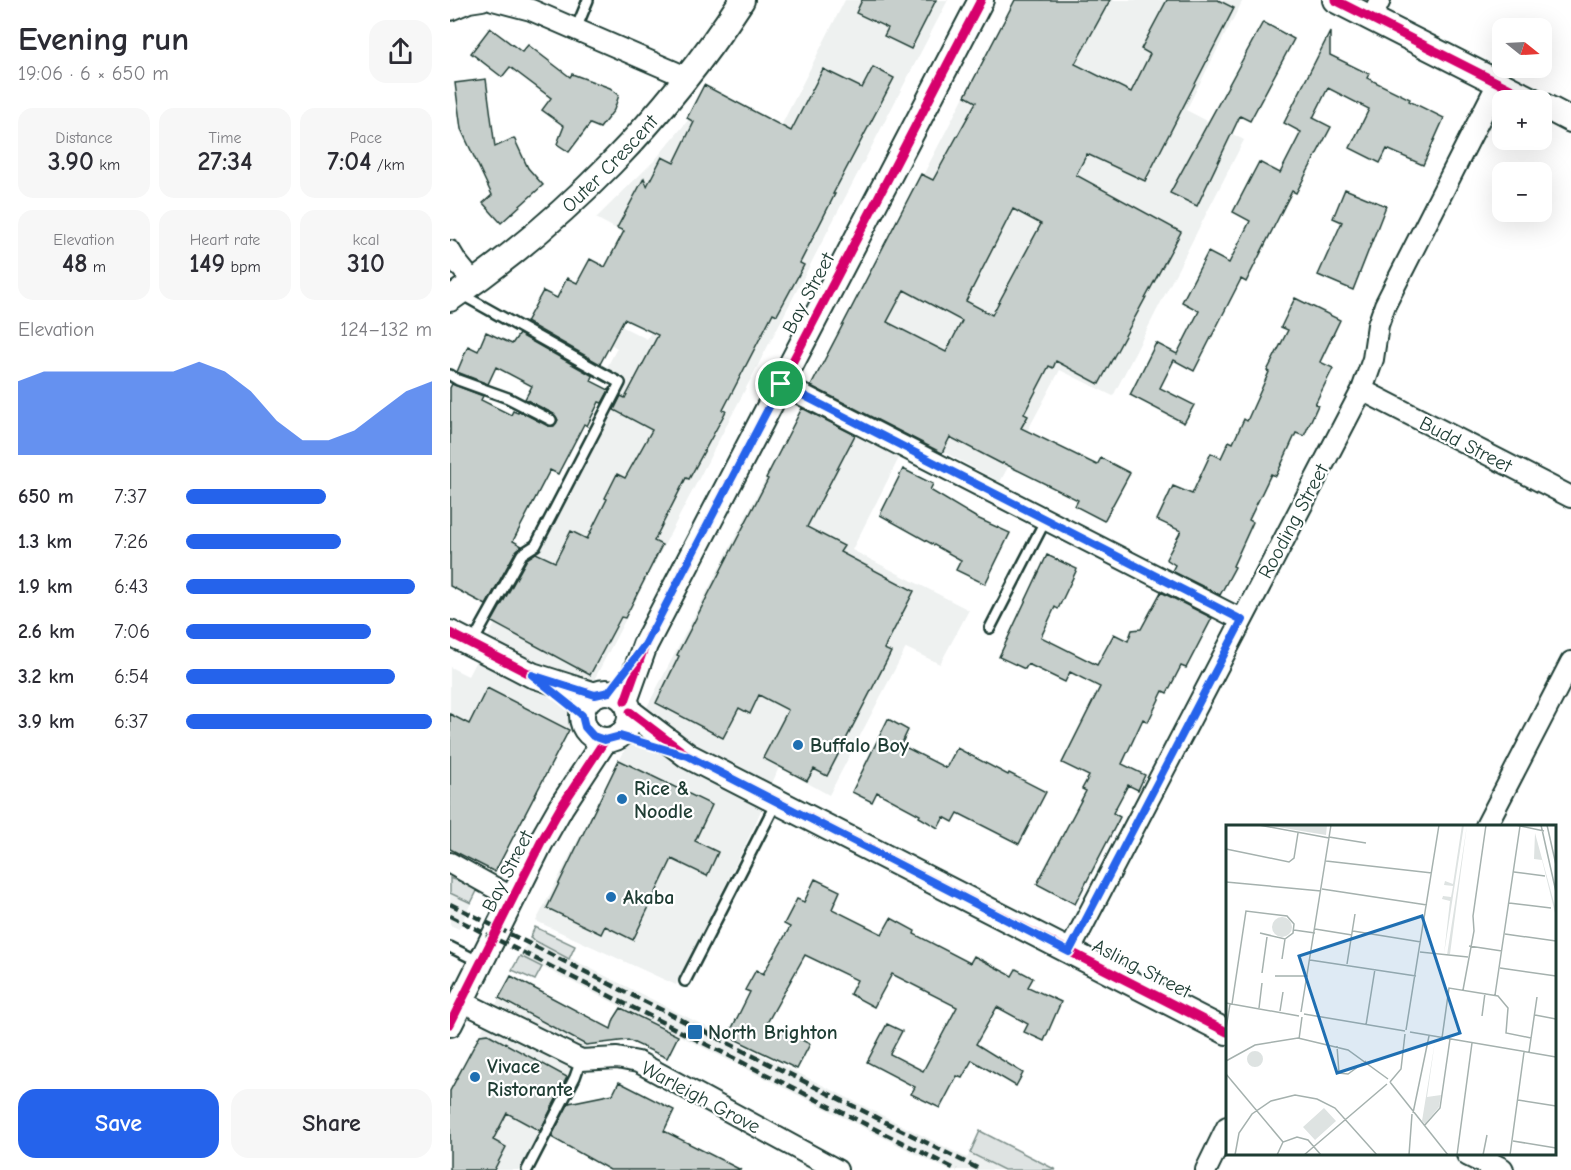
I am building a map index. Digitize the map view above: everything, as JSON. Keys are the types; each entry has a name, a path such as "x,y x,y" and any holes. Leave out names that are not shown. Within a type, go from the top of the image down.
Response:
{"street":[{"path":"450,10 469,2 482,0"},
{"path":"493,0 531,10 686,77"},
{"name":"Outer Crescent","path":"460,291 530,240 620,155 686,77 742,0"},
{"name":"Bay Street","path":"615,700 981,0"},
{"path":"1335,0 1376,9 1512,90"},
{"name":"Rooding Street","path":"1069,952 1362,390 1373,359 1377,325 1385,305 1498,83"},
{"path":"1552,110 1571,120"},
{"path":"450,251 456,261 460,291"},
{"path":"781,384 1242,620"},
{"name":"Budd Street","path":"1362,390 1571,497"},
{"path":"450,633 532,675 599,731 628,726 615,700 588,700 599,731"},
{"path":"1487,825 1571,662"},
{"name":"Asling Street","path":"532,675 615,700 688,756 1226,1031"},
{"name":"Bay Street","path":"450,1023 599,731"},
{"name":"Asling Street","path":"599,731 688,756"},
{"path":"450,863 513,898"},
{"name":"Warleigh Grove","path":"461,1001 581,1060 617,1058 638,1062 837,1170"},
{"path":"1206,1170 1226,1129"},
{"path":"1471,1155 1502,1170"}],"lane":[{"path":"576,29 588,0"},
{"path":"460,291 620,383 536,545 522,554 472,644"},
{"path":"450,375 508,398 551,420"},
{"path":"990,628 1046,519"},
{"path":"685,981 776,803"},
{"path":"450,947 481,962"},
{"path":"527,1170 575,1077 581,1060"}],"shaded area":[{"path":"845,0 948,0 494,872 450,849 450,667 468,676 511,593 521,583 626,381 606,369 617,348 609,343 619,325 647,339 686,267 596,218 654,161 711,93 781,126"},
{"path":"1014,0 1243,0 1186,110 1244,140 1113,396 1060,370 1000,482 944,452 931,472 900,456 852,550 969,610 940,664 906,648 829,795 779,767 754,827 676,985 536,921"},
{"path":"450,878 480,885 471,903 450,893"},
{"path":"450,893 471,903 459,929 450,925"},
{"path":"535,927 575,946 569,959 530,938"},
{"path":"530,938 967,1158 970,1153 1004,1170 948,1170 520,956"},
{"path":"520,956 542,967 535,980 512,970"},
{"path":"511,976 624,1036 586,1045 578,1083 533,1170 450,1170 450,1091"},
{"path":"980,1131 1056,1170 1004,1170 970,1153"}],"building":[{"path":"862,0 936,0 911,49 884,36 888,28 856,13"},
{"path":"1015,0 1110,0 1075,64 1131,92 1150,54 1141,49 1167,0 1218,0 1234,8 1145,181 1087,154 1076,175 1181,232 1099,384 1056,361 1053,368 1049,366 1024,414 1028,416 1021,428 1097,465 1101,458 1130,473 1104,521 1075,506 1078,500 950,437 942,453 811,386 921,174 933,180 976,102 965,96","holes":["1013,209 1041,224 992,315 966,301","904,290 962,321 946,352 887,322"]},
{"path":"1263,22 1294,39 1250,121 1240,116 1197,206 1170,193"},
{"path":"490,28 522,52 528,45 570,77 572,74 610,88 619,95 614,110 600,128 590,124 569,152 557,144 564,126 542,110 551,98 510,67 502,77 471,53"},
{"path":"1330,32 1330,55 1369,74 1367,78 1444,118 1423,165 1387,149 1380,163 1350,148 1369,109 1328,88 1313,118 1331,127 1296,193 1292,191 1246,282 1241,279 1194,371 1174,360 1160,388 1194,405 1184,423 1130,395 1156,343 1177,354 1199,311 1182,302 1208,252 1229,263 1250,221 1233,212 1259,162 1280,173 1301,132 1284,123"},
{"path":"873,67 894,78 833,194 835,194 800,263 804,265 777,315 773,313 723,410 726,411 689,479 686,478 654,541 662,545 625,618 621,617 590,675 492,622 527,559 536,553 555,562 571,531 587,539 617,474 625,478 652,430 614,410 621,396 625,398 658,335 624,319 600,364 526,322 543,291 557,298 567,278 577,283 590,259 605,267 624,231 617,228 644,178 647,186 662,157 674,163 694,122 687,118 704,85 791,131 823,69 862,88"},
{"path":"486,79 495,147 514,138 528,168 543,185 501,223 483,203 492,195 461,129 455,83"},
{"path":"1345,189 1386,206 1353,290 1318,275 1342,222 1333,218"},
{"path":"1295,298 1340,320 1320,362 1333,368 1315,404 1318,405 1304,436 1296,433 1276,476 1271,474 1249,520 1253,522 1233,566 1235,567 1220,595 1172,571 1175,565 1166,559 1181,531 1157,520 1173,486 1192,494 1211,453 1221,458 1229,441 1233,443 1244,419 1247,421 1269,372 1267,371 1288,330 1281,327"},
{"path":"486,332 512,344 519,334 593,376 591,381 609,390 602,403 599,402 587,426 584,424 558,474 550,470 513,541 522,546 516,551 486,605 450,586 450,388 452,384 483,396 481,400 511,415 513,411 518,413 519,411 548,426 554,426 558,420 554,414 525,399 532,386 496,367 488,384 457,372 468,346 478,351"},
{"path":"802,408 855,435 807,527 844,546 840,552 914,591 884,649 891,652 827,776 814,769 807,781 763,758 788,710 759,695 750,714 739,708 723,738 656,703 679,656 677,655"},
{"path":"903,469 933,484 930,490 977,518 1010,533 985,584 956,570 961,560 880,515"},
{"path":"1047,555 1077,569 1058,609 1055,607 1041,637 1097,665 1114,634 1128,641 1132,630 1141,629 1161,592 1212,618 1186,668 1181,666 1167,693 1163,691 1148,722 1143,719 1122,764 1145,775 1138,790 1128,785 1113,813 1120,817 1075,904 1037,884 1086,791 1082,789 1089,776 1062,763 1100,687 1070,672 1065,682 1028,664 1025,669 999,657"},
{"path":"487,688 569,730 495,872 450,849 450,714 469,724"},
{"path":"888,719 908,730 901,745 946,768 957,748 1046,792 1019,844 958,813 953,822 944,817 938,828 919,817 920,815 877,792 872,802 852,792"},
{"path":"619,760 712,805 695,841 718,852 707,876 672,859 633,940 605,926 601,934 547,908"},
{"path":"815,879 840,891 832,909 882,934 891,918 915,931 914,934 970,963 974,956 1012,976 1016,969 1033,978 1028,987 1061,1002 1044,1041 1024,1032 1028,1024 997,1007 976,1044 1023,1073 1016,1086 972,1060 962,1078 957,1076 940,1108 911,1094 915,1087 867,1062 887,1024 902,1031 890,1054 923,1071 957,1007 892,974 874,1007 850,994 857,980 805,955 767,1023 810,1044 797,1069 728,1036 750,992 745,990 756,970 763,974 790,927 784,924 797,899 804,902"},
{"path":"511,976 611,1029 621,1008 678,1036 667,1058 628,1040 586,1045 499,998"},
{"path":"488,1034 567,1077 540,1131 507,1113 493,1140 506,1147 494,1170 450,1170 450,1091 480,1035"},
{"path":"619,1082 674,1110 664,1131 741,1170 610,1170 551,1137 569,1103 613,1094"}],"railway":[{"path":"450,904 981,1170"},
{"path":"450,916 957,1170"}],"cycle path":[{"path":"625,701 645,645 981,0"},
{"path":"1335,0 1512,90"},
{"path":"450,633 532,675 595,695"},
{"path":"630,712 688,756 1226,1031"},
{"path":"450,1024 541,842 605,740"}],"place":[{"name":"Buffalo Boy","path":"798,745"},
{"name":"Rice & Noodle","path":"622,799"},
{"name":"Akaba","path":"611,897"},
{"name":"North Brighton","path":"695,1032"},
{"name":"Vivace Ristorante","path":"475,1077"}],"route":[{"path":"781,384 1242,620 1069,952 688,756 620,736 605,740 593,736 585,727 582,715 532,675 595,695 609,692 645,645 781,384"}]}
